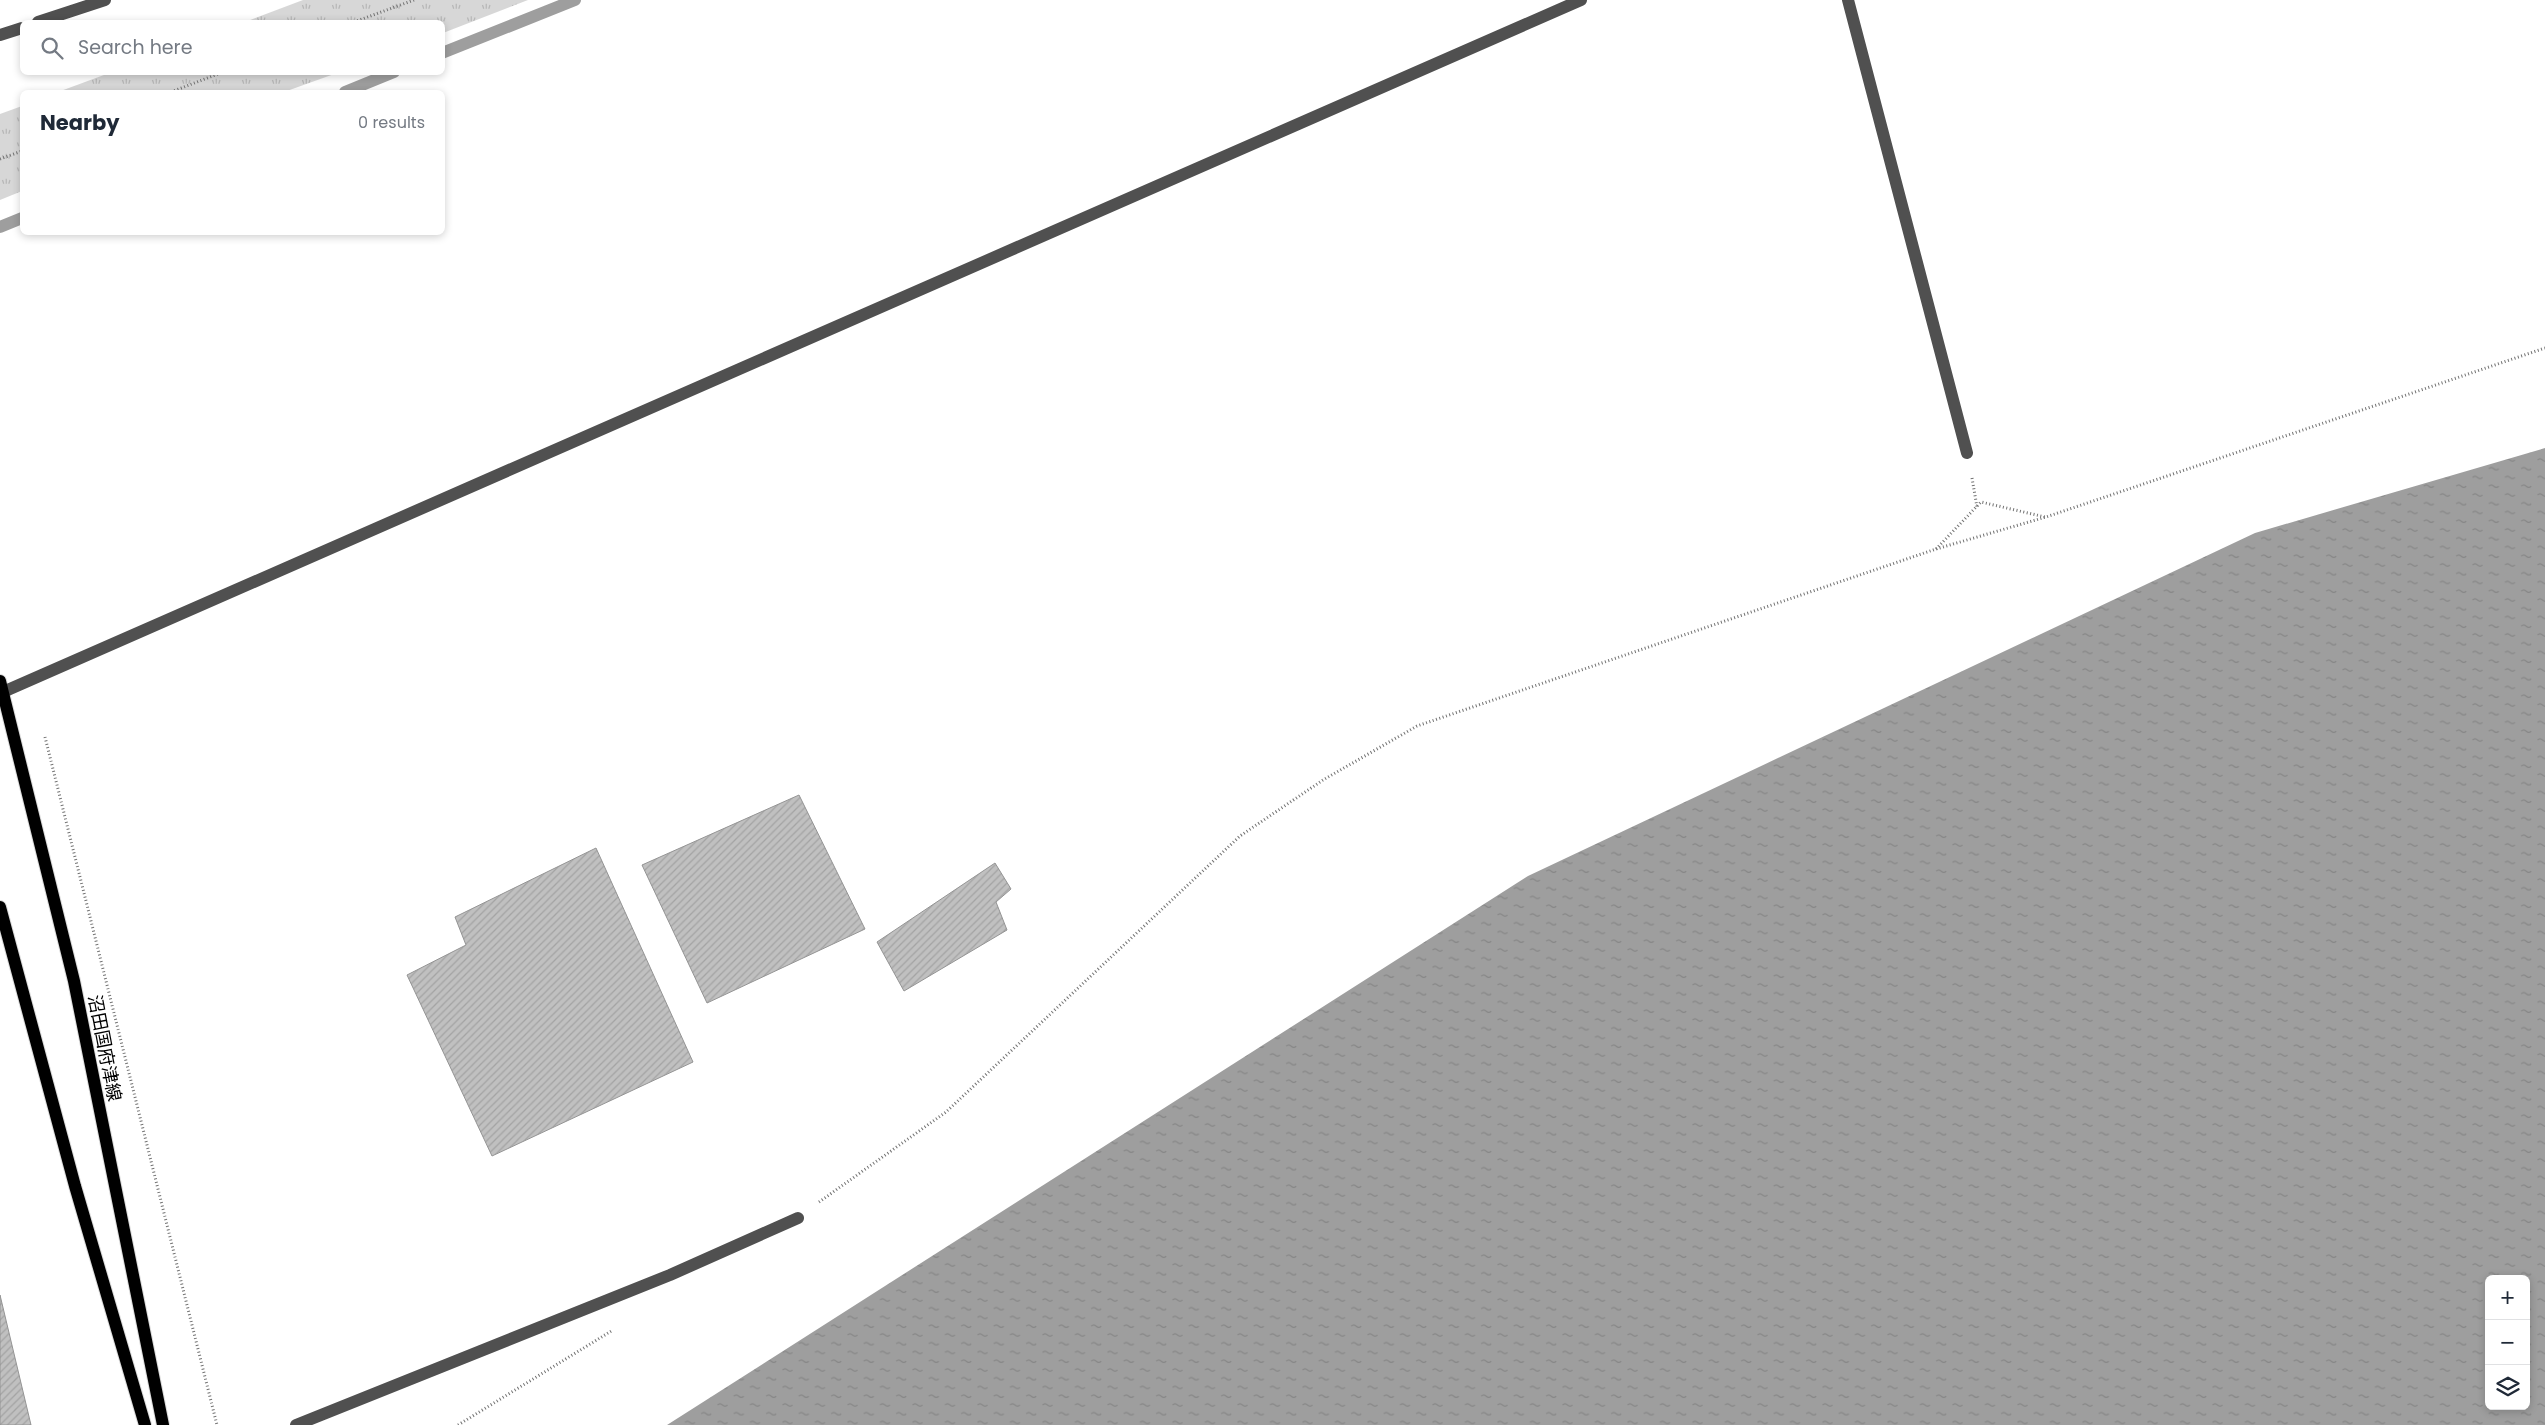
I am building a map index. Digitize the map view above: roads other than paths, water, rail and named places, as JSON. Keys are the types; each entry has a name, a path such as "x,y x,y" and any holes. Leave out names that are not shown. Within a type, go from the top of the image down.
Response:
{"main road":[{"name":"沼田国府津線","path":"1,690 74,981 163,1425"},
{"path":"0,907 75,1186 145,1425"}],"street":[{"path":"44,20 105,0"},
{"path":"1,690 1581,0"},
{"path":"1848,0 1968,454"},
{"path":"0,36 20,29"},
{"path":"296,1425 670,1275 798,1218"}],"water":[{"path":"2545,448 2545,1425 667,1425 1528,876 2255,533"}],"waterway":[{"path":"445,52 575,0"},
{"path":"350,90 387,75"},
{"path":"0,227 20,219"}]}
